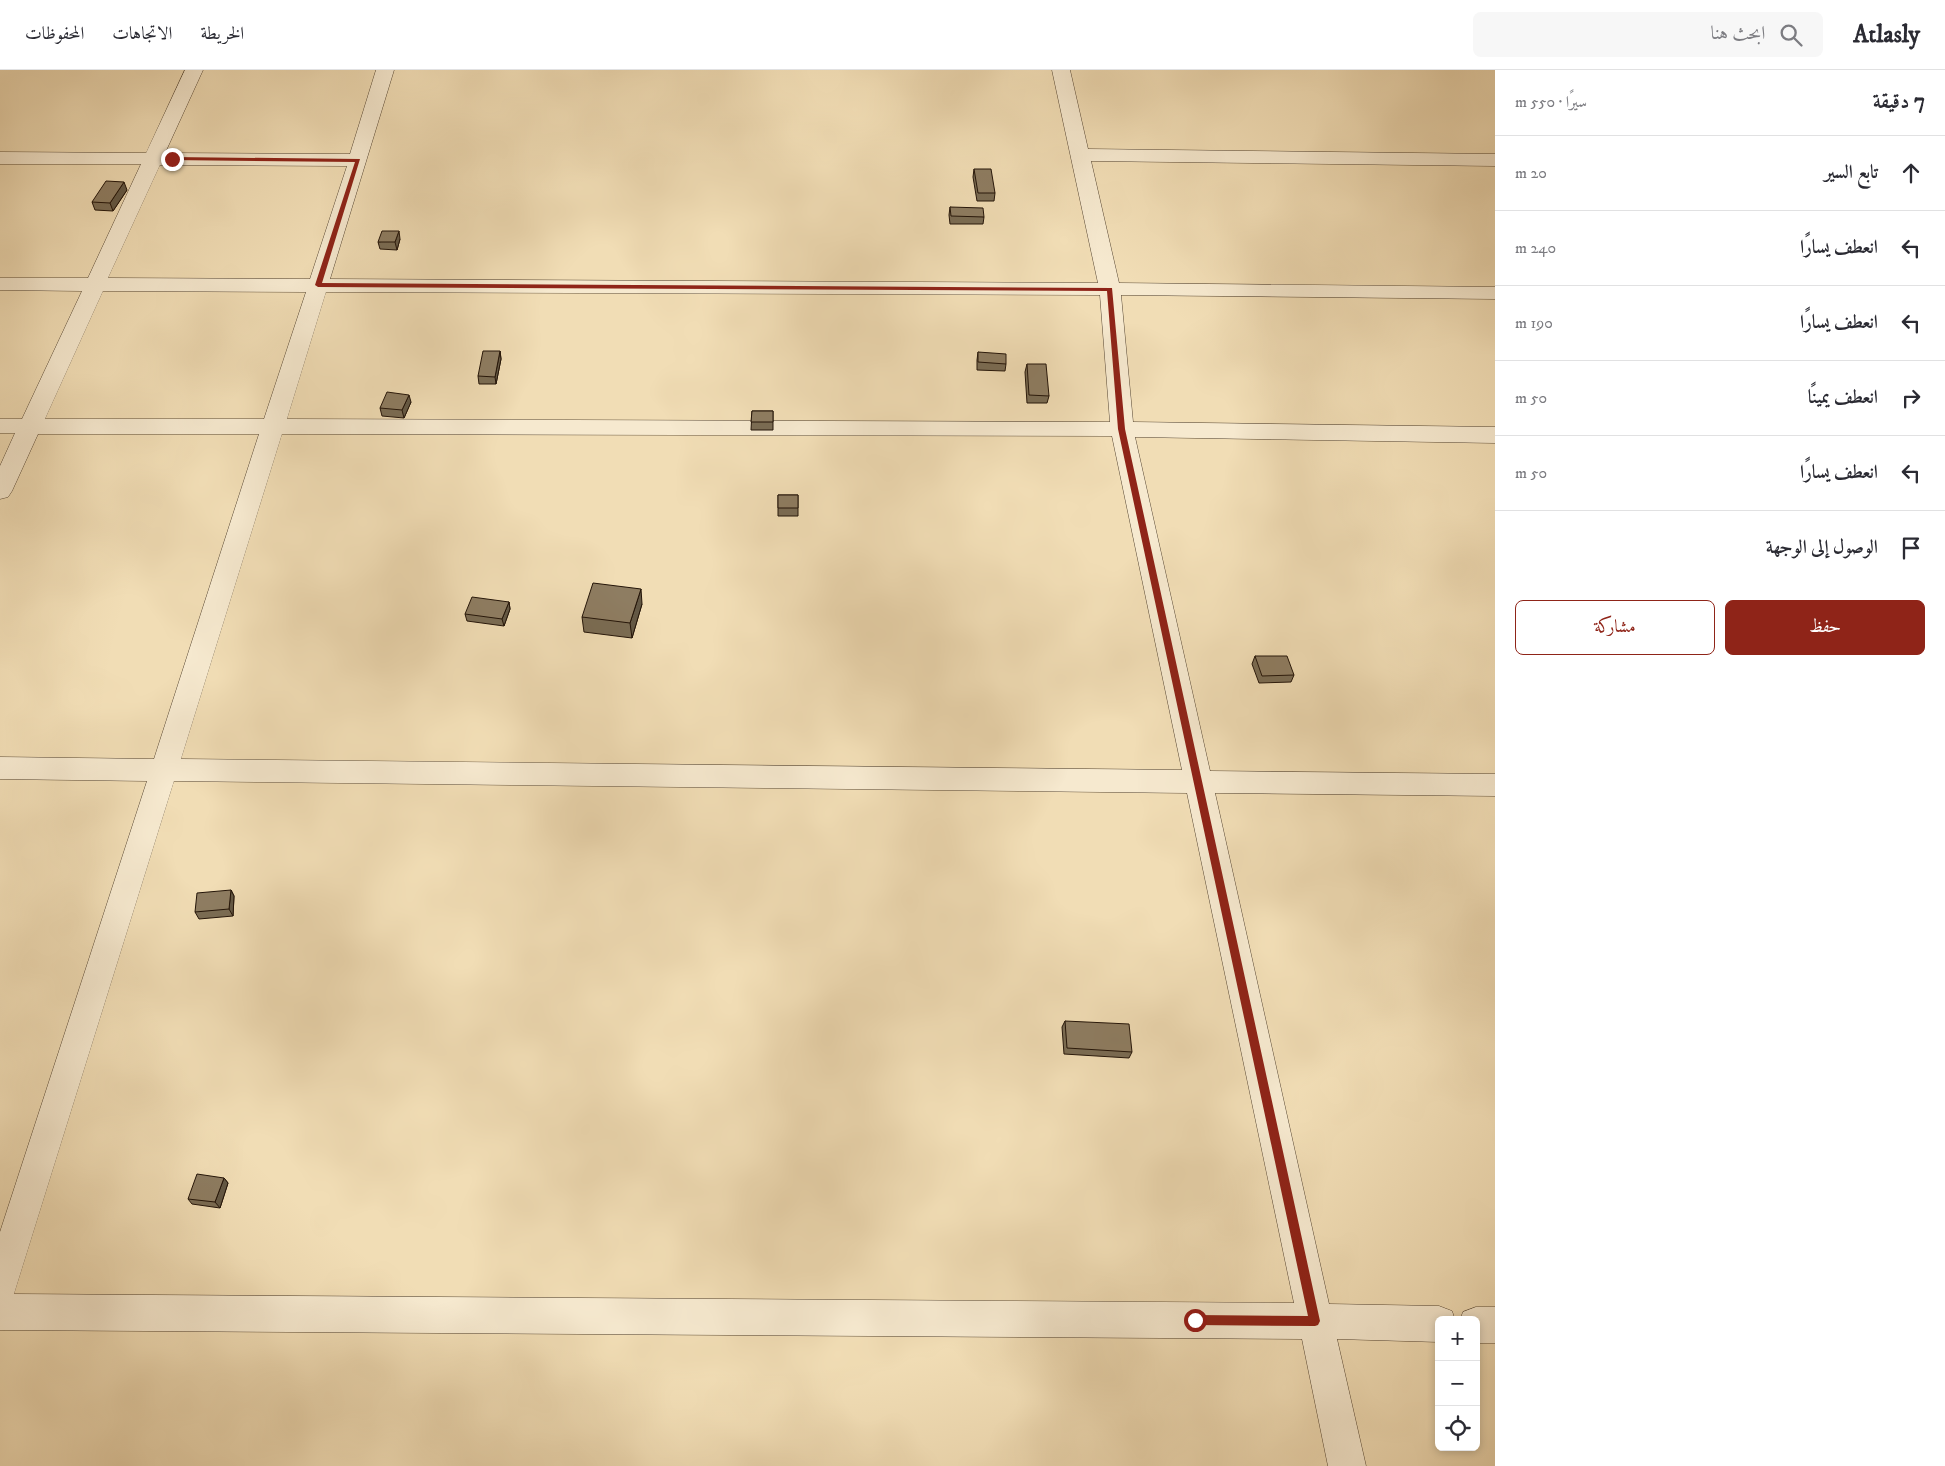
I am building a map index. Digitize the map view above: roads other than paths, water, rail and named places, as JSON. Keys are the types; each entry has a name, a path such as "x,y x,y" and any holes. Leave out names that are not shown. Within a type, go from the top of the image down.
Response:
{"street":[{"path":"0,491 194,70"},
{"path":"0,1286 385,70"},
{"path":"1061,70 1110,289 1122,429 1347,1466"},
{"path":"1080,155 1495,160"},
{"path":"0,158 358,160"},
{"path":"0,284 1110,289 1495,293"},
{"path":"0,426 1122,429 1495,435"},
{"path":"0,768 1495,784"},
{"path":"0,1312 1315,1321 1435,1324"},
{"path":"1480,1325 1495,1325"}]}
